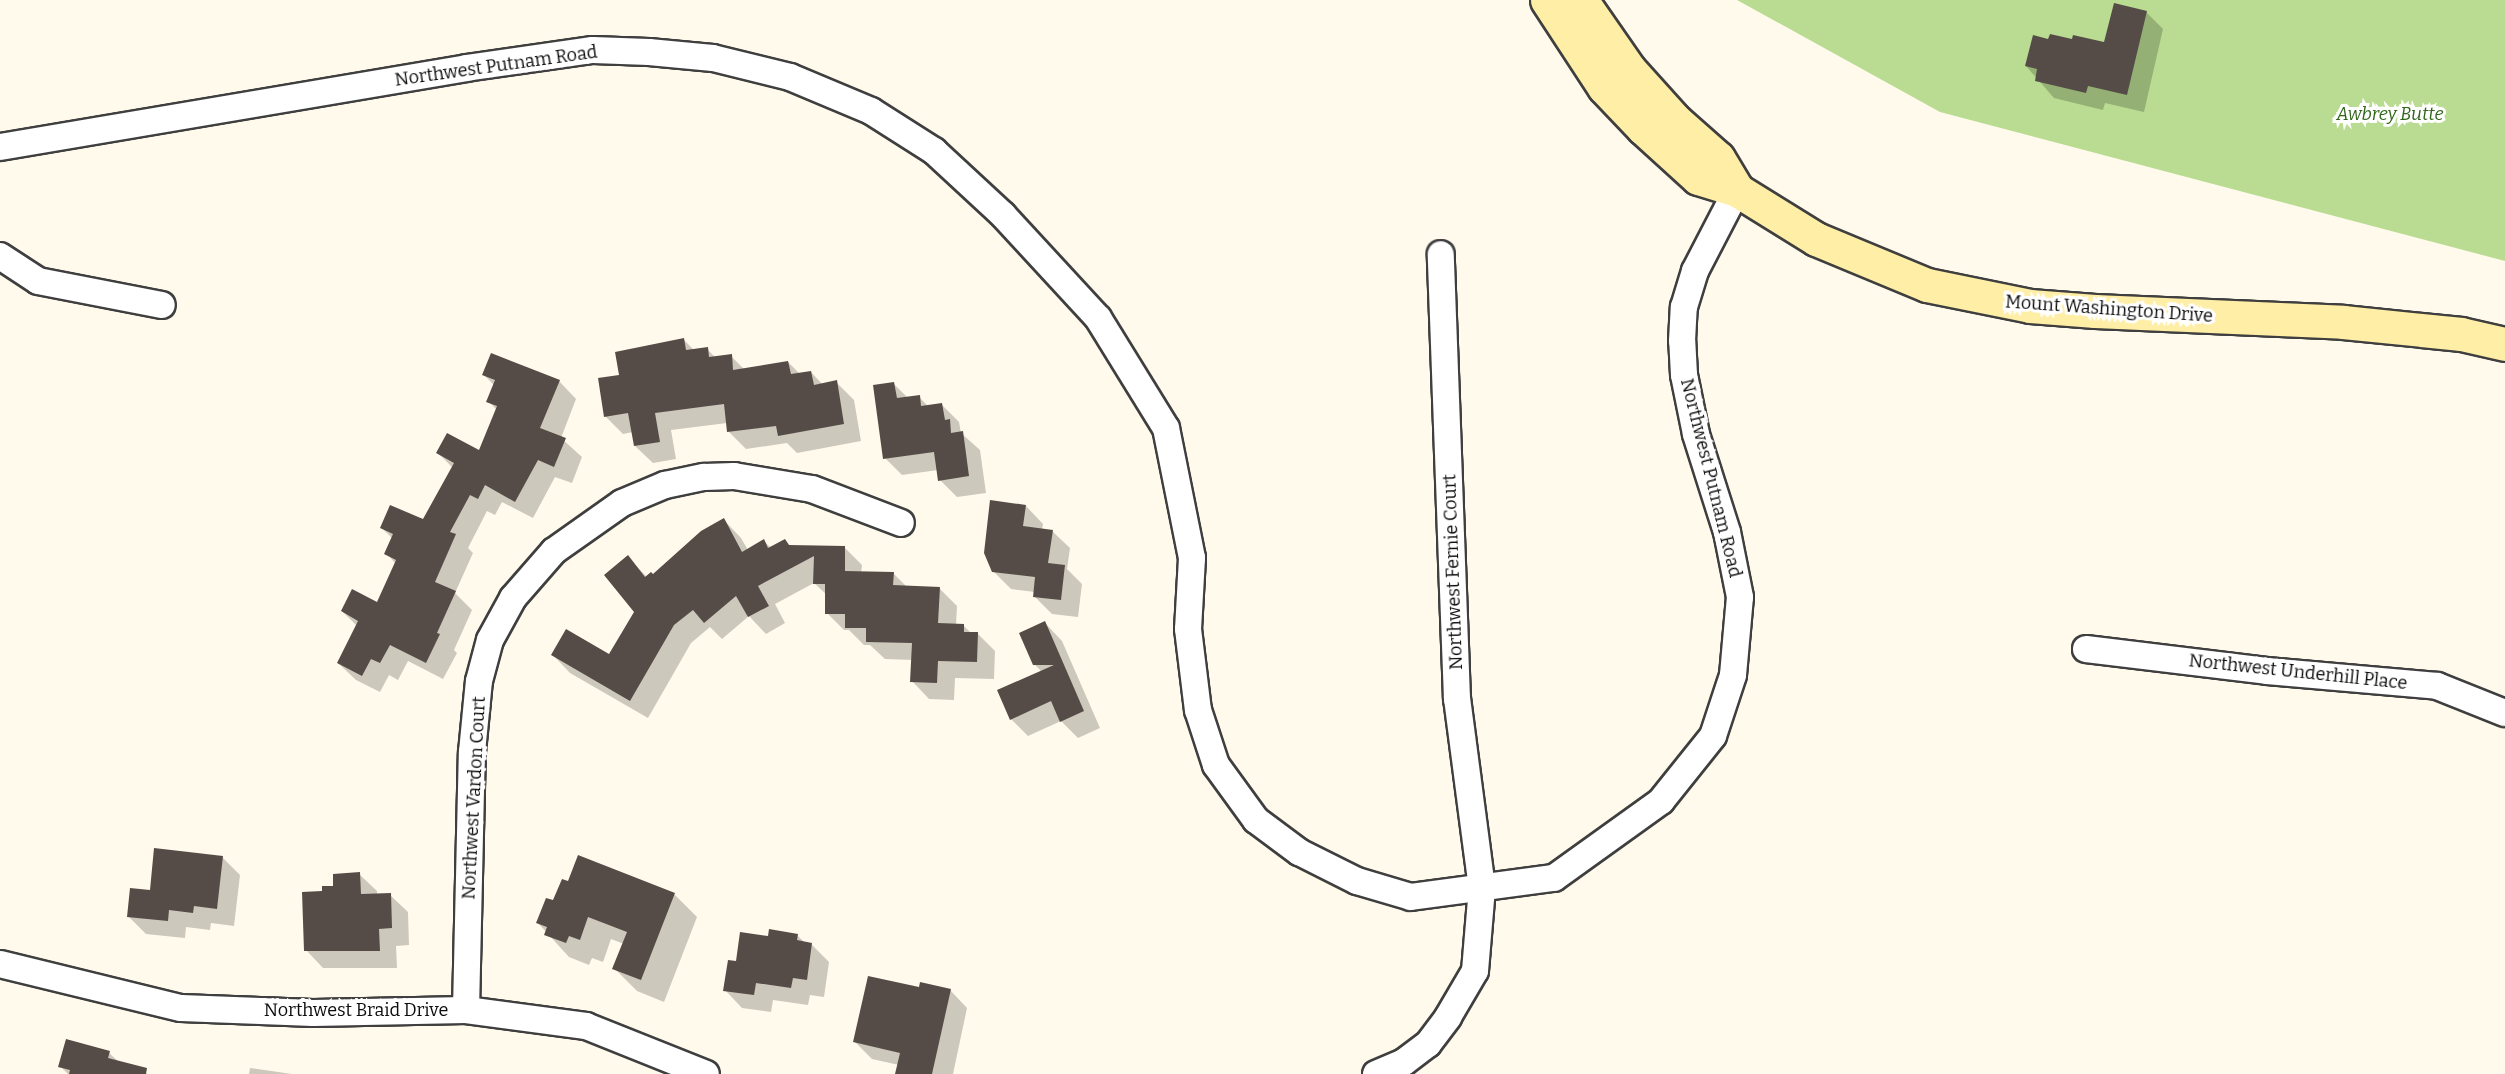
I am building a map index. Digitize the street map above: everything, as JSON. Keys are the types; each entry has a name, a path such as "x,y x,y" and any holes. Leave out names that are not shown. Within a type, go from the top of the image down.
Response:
{"main road":[{"name":"Mount Washington Drive","path":"1547,0 1604,87 1643,128 1698,178 1737,190 1816,238 1881,268 1927,285 1984,298 2095,311 2343,322 2461,334 2505,344"},
{"name":"Mount Washington Drive","path":"1581,0 1629,69 1675,120 1718,158 1737,190"}],"street":[{"name":"Northwest Putnam Road","path":"0,147 466,68 593,50 713,58 790,77 871,111 934,151 1003,215 1098,318 1166,428 1192,558 1188,629 1198,710 1216,765 1256,820 1299,852 1357,881 1411,897 1554,878 1661,801 1713,736 1733,675 1740,597 1727,532 1696,434 1684,375 1682,341 1684,307 1695,271 1737,190"},
{"name":"Northwest Fernie Court","path":"1376,1074 1404,1062 1428,1044 1454,1008 1475,971 1482,888 1457,699 1441,254"},
{"path":"0,256 38,281 162,304"},
{"name":"Northwest Vardon Court","path":"466,1010 472,752 479,681 490,640 513,598 554,551 622,503 665,485 704,477 734,476 812,489 901,523"},
{"name":"Northwest Underhill Place","path":"2086,649 2267,671 2437,686 2505,713"},
{"name":"Northwest Braid Drive","path":"0,964 181,1008 313,1012 466,1010 599,1029 706,1074"}],"green space":[{"name":"Awbrey Butte","path":"1737,0 2505,0 2505,261 1940,112"}],"building":[{"path":"2114,3 2147,11 2127,95 2088,86 2086,93 2035,81 2037,69 2025,66 2033,35 2048,39 2050,34 2072,39 2073,35 2104,42"},
{"path":"684,338 686,350 708,347 709,357 732,354 733,370 788,361 791,374 811,371 814,385 837,380 844,424 778,436 776,426 727,432 724,404 655,413 660,442 634,446 628,413 604,417 598,378 619,375 615,352"},
{"path":"491,353 560,380 540,428 566,438 554,467 538,460 515,502 485,485 478,499 470,495 450,532 456,534 435,582 456,591 426,663 390,645 380,663 371,659 362,676 337,663 358,621 341,611 352,589 377,602 396,560 384,554 393,534 380,528 390,505 423,519 454,463 436,453 447,433 479,450 497,406 486,402 495,380 482,375"},
{"path":"894,382 897,398 920,395 921,406 942,403 945,420 950,419 951,433 963,431 969,476 938,481 934,452 883,459 873,385"},
{"path":"990,500 1026,505 1023,526 1053,530 1048,563 1065,565 1061,600 1033,597 1035,577 992,572 984,553"},
{"path":"724,518 742,552 764,539 768,548 785,539 789,545 845,546 845,571 894,572 893,585 940,587 938,623 964,624 964,632 978,632 977,662 938,661 937,683 910,682 912,643 866,642 866,628 845,628 845,614 825,614 825,584 813,584 814,556 758,586 769,606 748,617 736,596 704,623 693,610 674,625 630,701 551,655 566,629 609,654 634,612 604,575 628,555 645,577 651,572 653,574 701,531"},
{"path":"1045,621 1084,711 1060,722 1051,701 1010,720 997,690 1054,665 1033,665 1019,633"},
{"path":"154,848 223,856 217,909 194,906 193,913 169,910 168,921 127,917 130,888 150,890"},
{"path":"578,855 675,893 641,980 612,969 627,932 588,917 580,940 569,936 566,943 544,935 547,927 536,923 546,898 553,900 562,879 568,881"},
{"path":"360,872 361,894 391,893 392,928 379,929 380,951 304,951 302,892 322,891 322,886 333,886 333,874"},
{"path":"769,929 798,934 797,940 812,943 807,980 793,978 791,988 756,983 754,995 723,991 728,960 736,961 740,932 768,936"},
{"path":"868,976 919,987 920,982 951,989 932,1074 895,1074 900,1053 853,1042"},
{"path":"66,1039 110,1051 108,1058 147,1068 146,1074 69,1074 70,1070 58,1067"}]}
